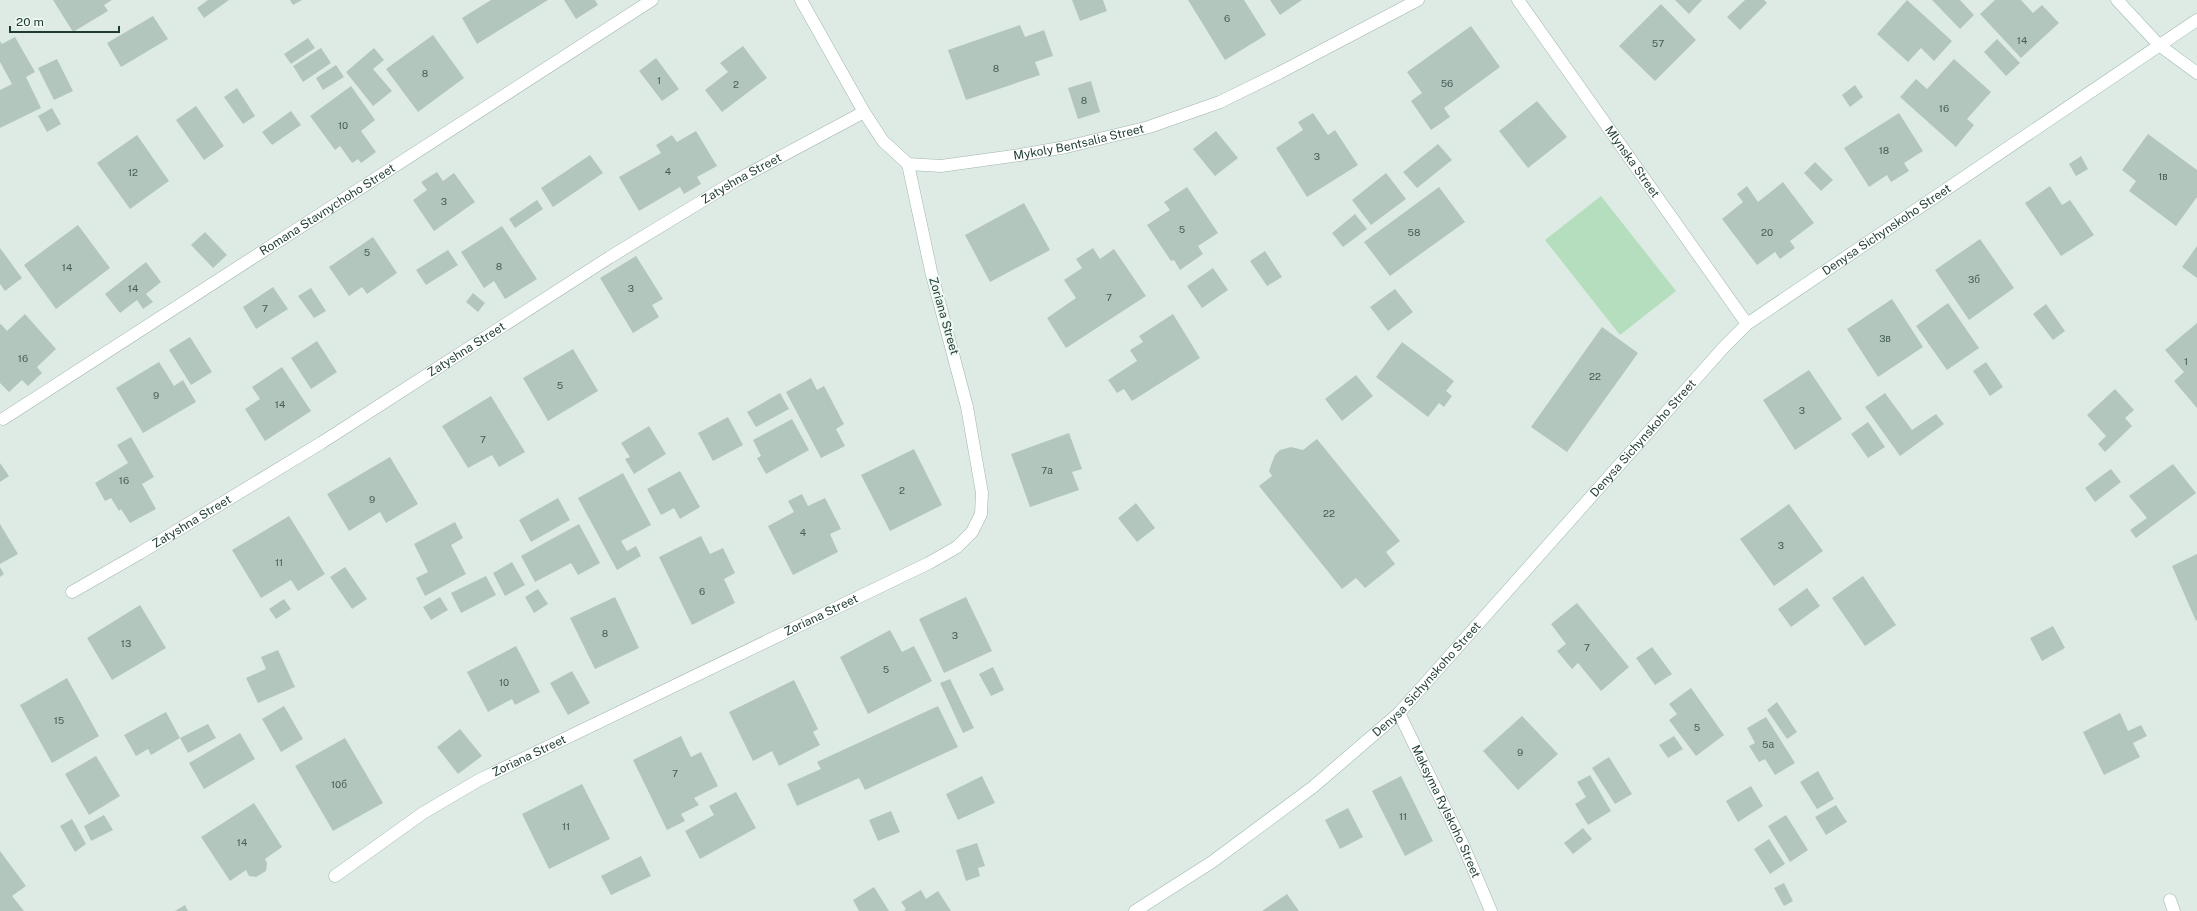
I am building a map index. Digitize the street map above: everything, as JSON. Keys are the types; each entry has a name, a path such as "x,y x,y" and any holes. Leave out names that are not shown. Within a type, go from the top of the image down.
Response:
{"street":[{"name":"Romana Stavnychoho Street","path":"3,418 652,0"},
{"path":"801,0 864,112 883,141 908,164"},
{"name":"Mykoly Bentsalia Street","path":"908,164 941,166 1020,155 1066,147 1149,127 1220,102 1279,73 1418,0"},
{"name":"Mlynska Street","path":"1518,0 1747,324"},
{"path":"2117,0 2159,45 2197,73"},
{"name":"Denysa Sichynskoho Street","path":"1134,911 1212,862 1313,786 1398,713 1724,347 1747,324 2197,20"},
{"name":"Zatyshna Street","path":"72,592 140,553 321,443 610,257 735,180 864,112"},
{"name":"Zoriana Street","path":"335,876 423,813 479,780 929,563 957,547 972,532 978,523 982,503 979,471 966,400 931,271 908,164"},
{"name":"Maksyma Rylskoho Street","path":"1398,713 1463,845 1491,911"}],"green space":[{"path":"1601,196 1676,291 1620,335 1545,240"}],"building":[{"path":"53,0 112,0 104,5 108,11 73,32"},
{"path":"208,0 229,0 204,18 197,8"},
{"path":"290,0 302,0 293,5"},
{"path":"491,0 548,0 477,44 462,18"},
{"path":"564,0 595,0 598,5 576,19"},
{"path":"1072,0 1103,0 1107,11 1080,21"},
{"path":"1188,0 1244,0 1266,35 1225,60"},
{"path":"1270,0 1302,0 1280,15"},
{"path":"1675,0 1702,0 1689,14"},
{"path":"1745,0 1764,0 1767,3 1740,30 1727,17"},
{"path":"1907,0 1952,41 1934,61 1921,48 1908,62 1877,34"},
{"path":"1932,0 1960,0 1974,15 1960,29"},
{"path":"1995,0 2021,0 2033,13 2042,5 2059,23 2021,58 1980,14"},
{"path":"1661,4 1696,40 1655,81 1619,46"},
{"path":"153,16 168,39 121,67 107,43"},
{"path":"1020,25 1025,37 1044,30 1053,56 1035,62 1040,75 966,100 948,50"},
{"path":"1471,26 1500,67 1444,108 1450,117 1431,130 1411,101 1422,93 1407,72"},
{"path":"433,35 464,78 418,112 386,69"},
{"path":"15,37 35,72 26,77 41,108 0,128 0,90 12,84 0,62 0,41 2,44"},
{"path":"308,38 315,48 291,64 284,54"},
{"path":"1997,39 2020,63 2006,76 1984,52"},
{"path":"743,46 767,78 722,112 705,90 728,72 720,63"},
{"path":"321,48 331,63 303,82 293,66"},
{"path":"374,48 384,60 373,69 392,91 373,106 346,72"},
{"path":"656,58 679,89 662,101 639,71"},
{"path":"57,59 73,91 54,100 38,68"},
{"path":"1954,59 1991,92 1967,119 1974,125 1956,147 1900,97 1916,79 1927,89"},
{"path":"336,65 344,77 323,90 316,78"},
{"path":"1091,81 1100,112 1078,119 1068,88"},
{"path":"1855,85 1863,97 1850,107 1842,95"},
{"path":"351,86 375,120 361,131 376,152 361,163 358,159 352,163 340,146 335,150 310,116"},
{"path":"237,88 255,116 243,124 224,97"},
{"path":"1537,101 1567,137 1528,168 1499,131"},
{"path":"196,106 224,146 204,160 176,120"},
{"path":"52,108 61,124 47,132 38,116"},
{"path":"291,111 301,125 272,145 262,132"},
{"path":"1313,113 1328,135 1335,130 1358,165 1307,197 1276,148 1303,130 1298,122"},
{"path":"1899,113 1923,151 1904,163 1909,171 1891,182 1887,175 1869,187 1844,148"},
{"path":"696,131 717,166 697,177 701,184 684,194 680,187 639,211 619,177 661,153 656,145 672,135 677,142"},
{"path":"1216,131 1238,158 1215,176 1193,149"},
{"path":"2148,134 2197,170 2197,197 2176,226 2129,191 2136,181 2122,170"},
{"path":"137,135 169,181 130,209 97,163"},
{"path":"1438,144 1452,160 1417,188 1403,172"},
{"path":"590,155 603,173 553,207 541,188"},
{"path":"2081,156 2088,169 2076,176 2069,164"},
{"path":"1815,162 1833,180 1821,191 1804,173"},
{"path":"437,172 443,181 454,173 475,202 434,231 413,200 427,190 421,182"},
{"path":"1386,173 1406,199 1371,225 1352,200"},
{"path":"1783,182 1814,223 1790,241 1795,248 1780,259 1775,252 1757,265 1722,219 1743,202 1737,194 1747,186 1758,202"},
{"path":"2050,186 2062,205 2070,200 2094,235 2061,256 2025,203"},
{"path":"1187,187 1218,233 1198,246 1203,254 1180,270 1174,260 1171,261 1147,225 1170,210 1164,202"},
{"path":"1439,187 1465,222 1390,276 1364,242"},
{"path":"537,200 543,209 515,228 509,219"},
{"path":"1024,203 1050,250 990,282 965,235"},
{"path":"1355,214 1367,229 1343,247 1332,233"},
{"path":"78,225 110,268 56,309 24,265"},
{"path":"502,226 537,279 505,299 494,281 484,288 461,252"},
{"path":"205,232 227,255 213,268 191,245"},
{"path":"373,237 397,273 367,294 362,287 349,296 329,267"},
{"path":"1980,239 2014,288 1969,320 1935,270"},
{"path":"2197,246 2197,278 2182,267"},
{"path":"0,248 22,278 5,291 0,284"},
{"path":"1093,248 1100,259 1114,249 1146,296 1066,348 1047,318 1076,298 1064,280 1082,268 1076,259"},
{"path":"448,250 458,265 426,285 416,270"},
{"path":"1265,251 1282,277 1267,286 1250,261"},
{"path":"636,256 663,299 652,305 659,317 633,333 600,278"},
{"path":"146,262 161,282 146,294 153,302 143,309 137,300 120,313 105,294"},
{"path":"1213,268 1228,290 1202,308 1187,286"},
{"path":"273,287 288,309 256,329 243,307"},
{"path":"311,288 326,311 314,318 298,296"},
{"path":"1395,289 1413,312 1388,331 1370,307"},
{"path":"473,293 485,303 478,312 466,302"},
{"path":"1892,299 1923,347 1878,377 1847,329"},
{"path":"1948,303 1979,348 1947,370 1916,326"},
{"path":"2046,304 2065,331 2053,340 2033,314"},
{"path":"25,314 56,349 37,367 42,373 28,386 22,380 9,392 0,383 0,325 1,324 7,331"},
{"path":"1173,314 1200,358 1132,401 1124,389 1117,393 1108,380 1137,361 1130,350 1143,342 1139,336"},
{"path":"2197,323 2197,408 2174,381 2184,372 2165,350"},
{"path":"1602,327 1638,353 1567,452 1531,427"},
{"path":"190,337 212,372 191,385 169,350"},
{"path":"317,341 337,372 311,389 291,358"},
{"path":"1402,342 1454,381 1446,391 1452,396 1444,407 1439,403 1428,417 1376,377"},
{"path":"573,349 598,391 548,421 523,378"},
{"path":"159,362 174,386 183,380 196,402 143,433 116,388"},
{"path":"1986,362 2003,387 1990,396 1973,371"},
{"path":"282,367 311,411 265,441 245,409 260,399 252,387"},
{"path":"1809,370 1842,419 1795,450 1763,400"},
{"path":"1356,375 1373,396 1342,421 1325,399"},
{"path":"811,378 817,390 824,386 844,424 836,429 845,446 821,458 786,392"},
{"path":"2115,389 2134,410 2125,418 2132,426 2105,452 2098,444 2106,436 2087,415"},
{"path":"780,393 789,409 756,427 747,412"},
{"path":"1885,393 1912,430 1936,414 1944,424 1900,456 1865,407"},
{"path":"491,396 525,452 499,467 492,455 468,468 442,426"},
{"path":"728,417 743,445 713,461 698,433"},
{"path":"792,419 809,450 766,474 757,458 761,456 753,440"},
{"path":"1868,422 1885,447 1868,458 1851,434"},
{"path":"649,426 666,454 634,474 625,459 630,457 621,443"},
{"path":"1069,433 1082,469 1072,472 1079,490 1030,507 1011,454"},
{"path":"131,437 154,477 142,484 156,509 130,523 121,509 119,511 111,498 105,501 95,483 128,463 117,445"},
{"path":"1317,439 1400,541 1386,552 1395,564 1365,588 1356,578 1342,589 1259,486 1272,476 1269,471 1275,455 1280,450 1291,447 1303,450"},
{"path":"914,449 942,505 890,531 861,475"},
{"path":"390,457 418,504 386,523 380,512 349,531 327,494"},
{"path":"0,463 9,476 0,482"},
{"path":"2173,464 2196,493 2136,538 2130,530 2147,518 2129,496"},
{"path":"2111,469 2121,482 2095,502 2085,488"},
{"path":"680,471 700,507 680,519 674,508 661,515 647,489"},
{"path":"623,473 651,525 621,541 627,551 636,546 641,556 617,570 578,498"},
{"path":"802,494 808,506 825,498 841,529 830,534 838,552 793,575 768,526 794,512 788,501"},
{"path":"558,498 570,520 531,542 519,520"},
{"path":"1136,503 1155,528 1137,542 1118,518"},
{"path":"1789,504 1823,551 1774,586 1740,539"},
{"path":"289,516 325,574 298,591 291,580 261,598 232,550"},
{"path":"455,522 463,538 451,545 466,574 425,596 416,578 428,572 414,544"},
{"path":"0,524 18,554 0,564"},
{"path":"579,524 600,563 578,575 571,563 535,582 521,556"},
{"path":"701,536 710,554 723,548 735,573 724,579 735,603 692,625 659,557"},
{"path":"2197,554 2197,620 2196,621 2172,566"},
{"path":"512,562 525,585 505,596 493,573"},
{"path":"0,567 4,574 0,577"},
{"path":"345,567 367,599 352,609 330,577"},
{"path":"486,576 496,595 461,613 451,593"},
{"path":"1863,576 1896,625 1865,646 1832,598"},
{"path":"1807,588 1820,606 1791,627 1778,609"},
{"path":"538,589 548,604 534,613 525,597"},
{"path":"440,597 448,610 431,620 423,607"},
{"path":"615,597 639,648 595,669 570,618"},
{"path":"966,597 992,651 944,673 919,619"},
{"path":"284,599 291,609 276,619 269,609"},
{"path":"1577,603 1629,667 1601,691 1578,663 1572,669 1557,651 1566,644 1551,624"},
{"path":"140,605 166,648 112,680 87,638"},
{"path":"2053,626 2065,648 2042,661 2030,638"},
{"path":"890,630 902,652 914,646 932,681 868,714 840,657"},
{"path":"516,646 540,692 515,705 512,699 488,712 467,672"},
{"path":"1652,647 1672,674 1655,685 1636,658"},
{"path":"278,650 295,687 258,703 246,678 266,669 261,657"},
{"path":"993,667 1004,690 991,696 979,674"},
{"path":"572,671 590,703 568,715 550,683"},
{"path":"67,678 99,736 52,763 20,705"},
{"path":"950,679 974,728 963,733 940,683"},
{"path":"794,680 818,729 813,732 820,745 779,766 772,751 753,761 729,712"},
{"path":"1691,688 1724,735 1696,756 1669,720 1677,714 1669,704"},
{"path":"1777,702 1797,732 1787,739 1767,710"},
{"path":"284,706 303,739 281,752 262,719"},
{"path":"938,706 958,747 865,790 859,778 797,806 787,784 821,769 817,762"},
{"path":"166,712 180,738 151,755 148,749 136,756 124,735"},
{"path":"2120,713 2128,731 2141,725 2147,736 2133,743 2140,757 2104,775 2083,732"},
{"path":"1522,716 1558,754 1518,790 1483,751"},
{"path":"1766,717 1795,763 1775,775 1765,759 1759,762 1749,746 1755,743 1747,728"},
{"path":"208,724 216,738 188,753 180,738"},
{"path":"460,729 482,756 458,774 437,747"},
{"path":"240,733 255,759 204,789 189,763"},
{"path":"681,736 691,757 701,752 718,786 694,798 699,805 681,814 685,821 667,830 633,760"},
{"path":"1674,736 1683,749 1668,758 1659,745"},
{"path":"345,738 383,803 333,831 295,766"},
{"path":"96,756 120,796 89,815 65,774"},
{"path":"1609,757 1632,794 1615,804 1592,768"},
{"path":"1818,771 1834,799 1817,809 1800,782"},
{"path":"1590,775 1611,811 1588,825 1575,804 1586,797 1577,782"},
{"path":"982,776 995,803 958,820 946,794"},
{"path":"1401,776 1433,841 1405,856 1372,791"},
{"path":"582,784 610,839 549,869 522,814"},
{"path":"1751,786 1763,806 1738,822 1726,801"},
{"path":"736,792 756,828 700,859 685,831 714,815 709,806"},
{"path":"254,803 282,847 265,859 267,863 266,871 256,877 249,876 246,870 230,881 201,837"},
{"path":"1836,805 1847,822 1826,835 1815,817"},
{"path":"1348,808 1363,837 1340,849 1325,820"},
{"path":"891,811 900,832 878,841 869,820"},
{"path":"104,815 113,830 91,841 84,826"},
{"path":"1786,815 1808,850 1790,862 1768,826"},
{"path":"72,819 86,844 75,852 60,826"},
{"path":"1583,828 1592,839 1573,854 1564,843"},
{"path":"1769,839 1785,864 1770,874 1754,849"},
{"path":"977,843 985,866 978,868 980,876 966,881 956,850"},
{"path":"0,851 26,886 12,896 24,911 0,911"},
{"path":"641,856 651,876 611,895 601,876"},
{"path":"1784,883 1793,901 1784,906 1774,888"},
{"path":"874,887 889,911 859,911 853,900"},
{"path":"921,890 926,899 938,891 951,911 904,911 906,909 901,902"},
{"path":"1287,894 1299,911 1262,911"},
{"path":"185,905 188,911 175,911"}]}
